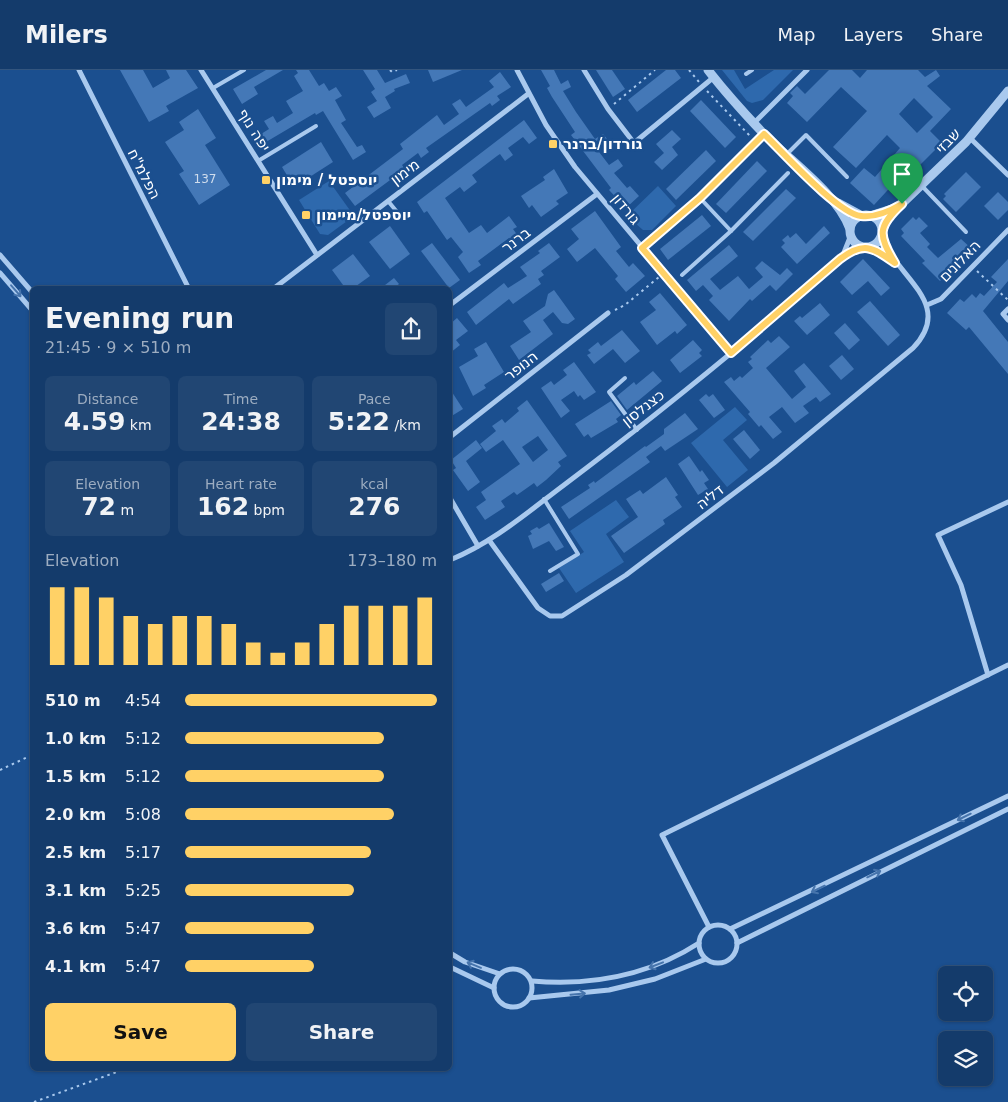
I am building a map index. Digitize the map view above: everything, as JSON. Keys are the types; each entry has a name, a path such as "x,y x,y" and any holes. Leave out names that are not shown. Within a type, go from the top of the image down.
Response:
{"street":[{"name":"הפלמ\"ח","path":"79,70 187,286"},
{"name":"יפה נוף","path":"201,70 317,255"},
{"name":"גורדון","path":"516,70 555,139 597,194 731,353"},
{"path":"584,70 608,109 634,144 703,86 711,74 764,134 830,197 844,215 854,242 895,263"},
{"path":"754,123 807,70"},
{"name":"שבזי","path":"881,233 888,217 970,138 1008,91"},
{"name":"מימון","path":"277,286 528,94"},
{"path":"642,248 700,198 764,134"},
{"path":"970,138 1008,175"},
{"name":"ברנר","path":"452,304 597,194"},
{"path":"830,197 878,221 881,233 895,263 916,287 927,305"},
{"name":"שבזי","path":"866,216 902,204"},
{"path":"850,232 856,220 866,216"},
{"name":"האלונים","path":"927,305 941,299 1008,230"},
{"name":"כצנלסון","path":"840,259 848,246 850,232"},
{"path":"864,247 876,243 881,233"},
{"name":"כצנלסון","path":"452,559 489,540 637,430 731,353 840,259 864,247"},
{"path":"0,255 30,290"},
{"path":"0,273 30,308"},
{"name":"דליה","path":"489,540 541,611 554,617 567,614 632,571 694,526 913,348 929,325 927,305"},
{"path":"1008,309 1003,314 1008,320"},
{"name":"הנופר","path":"452,435 608,314"},
{"path":"452,501 478,546"},
{"path":"988,675 961,585 938,535 1008,502"},
{"path":"709,927 662,835 1008,665"},
{"path":"730,929 1008,796"},
{"path":"737,943 1008,809"},
{"path":"719,924 730,929 737,943 735,952 728,960 717,963 706,959 700,950 699,943 702,932 709,927 719,924"},
{"path":"532,981 586,983 606,980 653,967 683,954 699,943"},
{"path":"452,954 465,962 500,974"},
{"path":"530,998 532,981 525,972 518,969 507,970 500,974 494,988 499,1001 509,1006 520,1006 530,998 580,995 618,988 655,978 706,959"},
{"path":"452,969 494,988"}],"lane":[{"path":"213,88 244,70"},
{"path":"746,74 752,70"},
{"path":"258,161 316,126"},
{"path":"786,155 806,135 847,177"},
{"path":"682,275 731,231 788,173"},
{"path":"922,186 966,232"},
{"path":"700,198 731,231"},
{"path":"388,201 402,218"},
{"path":"624,378 609,392 637,430"},
{"path":"544,499 578,554 550,571"}],"path":[{"path":"390,70 392,72 397,70"},
{"path":"608,109 655,70"},
{"path":"689,70 756,142"},
{"path":"973,266 1008,300"},
{"path":"608,314 626,305 664,273"},
{"path":"0,770 30,756"},
{"path":"34,1102 119,1071"}],"shaded area":[{"path":"722,70 734,70 745,89 774,70 793,70 763,100 752,103 747,101"},
{"path":"329,181 354,216 328,235 320,234 299,200"},
{"path":"658,186 676,206 652,230 643,230 627,216"},
{"path":"735,407 747,420 723,440 748,470 727,487 691,443"},
{"path":"616,500 629,517 606,534 624,562 576,593 559,568 584,552 570,531"}],"building":[{"path":"120,70 143,70 153,88 170,78 166,70 186,70 198,88 166,106 169,111 149,122"},
{"path":"266,70 283,70 254,87 258,94 242,104 233,89"},
{"path":"296,70 309,70 319,86 324,83 329,91 336,87 342,96 335,100 346,120 341,123 357,147 362,145 366,152 353,160 323,111 316,115 315,113 266,142 261,134 269,129 264,121 273,116 277,123 293,113 286,101 303,91 294,76 298,73"},
{"path":"363,70 377,70 385,83 406,74 410,83 394,89 395,91 385,97 391,108 374,118 367,107 377,101 371,92 375,89"},
{"path":"428,70 462,70 433,82"},
{"path":"541,70 554,70 561,84 568,80 571,87 563,91 576,112 595,139 603,134 608,140 596,148 609,165 618,159 623,166 614,173 627,188 630,186 639,196 626,208 609,190 611,188 571,135 575,132 547,88 550,86"},
{"path":"596,70 612,70 625,89 613,97"},
{"path":"666,70 675,70 681,78 637,112 628,100"},
{"path":"829,70 852,70 860,78 867,70 918,70 925,77 936,70 940,76 927,86 951,109 930,131 942,143 918,167 911,160 894,177 897,180 874,205 850,183 864,168 875,177 900,148 887,135 856,168 833,147 867,111 841,87 807,122 787,103 793,96 790,93 797,86 805,94","holes":["914,98 933,117 917,133 899,114"]},
{"path":"500,72 511,87 497,96 500,100 492,106 490,103 426,148 429,152 421,158 418,153 402,165 405,169 355,206 345,193 403,149 400,144 437,115 444,125 459,114 452,104 460,99 466,107 494,87 489,81"},
{"path":"701,100 736,137 725,148 690,111"},
{"path":"198,109 216,138 205,145 230,185 199,205 179,174 184,171 165,142 184,130 179,122"},
{"path":"524,120 537,138 529,144 523,137 508,148 513,155 505,161 500,154 472,175 477,182 464,192 460,187 445,198 469,233 481,225 487,233 509,216 517,227 513,229 518,236 511,241 509,238 478,261 481,265 469,273 458,257 463,252 451,237 447,240 427,211 424,213 417,202"},
{"path":"672,130 681,139 672,147 678,155 662,170 654,162 664,153 656,144"},
{"path":"321,142 333,162 294,187 282,167"},
{"path":"706,150 716,161 676,200 666,189"},
{"path":"757,161 767,171 726,213 716,204"},
{"path":"554,169 568,193 556,201 559,204 541,217 532,205 529,208 521,196 545,180 543,177"},
{"path":"966,172 981,187 956,212 943,199 946,196 944,194"},
{"path":"786,189 796,198 753,241 743,232"},
{"path":"998,192 1008,202 1008,210 998,220 984,206"},
{"path":"595,211 621,247 616,251 629,267 633,263 645,276 626,292 615,279 618,276 595,248 577,262 567,249 579,239 571,229"},
{"path":"702,215 711,226 668,260 660,249"},
{"path":"913,217 916,220 919,217 928,226 920,233 930,244 927,247 938,258 961,239 972,249 940,281 922,263 925,261 901,236 904,233 901,229"},
{"path":"390,226 410,254 390,269 369,242"},
{"path":"824,226 830,233 797,264 781,247 785,243 782,240 788,235 790,238 796,233 806,244"},
{"path":"432,243 460,280 452,286 447,286 421,251"},
{"path":"549,243 560,257 541,271 544,275 538,279 541,284 513,304 509,299 476,325 467,312 504,283 508,288 527,276 520,267 540,253 538,251"},
{"path":"729,245 738,256 710,279 720,290 738,276 749,289 763,277 755,268 762,261 780,275 787,268 793,274 776,291 770,285 752,301 750,299 729,321 709,300 713,296 703,285 696,291 687,280"},
{"path":"353,254 370,276 356,286 344,286 332,270"},
{"path":"863,259 890,288 881,296 868,281 852,295 840,282"},
{"path":"1008,259 1008,281 983,311 1008,342 1008,374 969,327 966,330 947,313 960,299 964,302 972,294 976,298 980,293 984,296 997,282 991,277"},
{"path":"394,278 399,284 397,286 384,286"},
{"path":"554,290 575,319 568,324 562,323 553,312 543,320 553,334 519,360 510,346 531,332 523,321 545,306 548,294"},
{"path":"660,293 687,325 677,334 675,331 657,345 640,322 656,310 649,302"},
{"path":"870,301 900,335 888,346 857,312"},
{"path":"820,303 830,315 807,335 794,321 800,316 802,318"},
{"path":"457,318 468,331 456,340 460,345 452,351 452,322"},
{"path":"845,323 860,340 849,350 834,333"},
{"path":"622,330 640,351 625,363 613,349 594,364 587,355 591,353 588,350 598,342 601,346"},
{"path":"779,336 790,347 766,368 792,399 806,387 794,371 804,363 831,394 820,402 816,397 803,406 809,413 795,423 782,407 769,417 782,432 773,439 761,425 759,427 748,414 750,412 724,382 731,377 734,381 740,376 742,378 753,368 748,362 752,359 750,357 768,340 771,343"},
{"path":"693,340 702,350 699,353 702,356 680,373 670,360"},
{"path":"486,342 504,372 484,385 486,388 473,396 459,367 478,356 474,349"},
{"path":"842,355 854,369 841,380 829,366"},
{"path":"574,362 596,392 584,400 580,395 578,397 574,391 561,400 570,411 561,418 541,388 551,381 554,385 567,375 563,370"},
{"path":"653,371 662,381 627,410 617,396 634,382 636,385"},
{"path":"452,392 463,409 452,416"},
{"path":"706,394 709,397 713,394 725,410 714,418 699,400"},
{"path":"527,400 567,456 558,462 561,466 546,480 537,487 534,483 517,495 514,492 501,501 505,507 485,520 476,507 486,500 481,492 520,464 503,440 486,452 480,444 496,431 492,426 502,419 505,423 519,411 517,408","holes":["538,436 548,450 533,462 522,447"]},
{"path":"611,401 621,415 616,419 618,422 591,438 588,434 584,437 575,424"},
{"path":"685,413 698,429 665,451 661,446 646,457 650,462 569,519 561,507 590,488 588,485 594,481 595,483 664,434 664,429"},
{"path":"744,430 760,450 750,459 733,439"},
{"path":"476,440 482,448 466,461 480,482 468,491 453,470 456,468 452,459"},
{"path":"689,456 700,472 702,470 709,480 704,483 708,489 698,495 678,464"},
{"path":"666,477 678,495 675,497 682,507 663,520 665,524 624,553 611,536 638,517 626,499 640,490 643,494"},
{"path":"549,523 564,547 556,551 549,541 533,549 528,536 532,534 530,531 537,527 539,529"},
{"path":"559,573 564,581 546,592 541,584"}],"place":[{"name":"גורדון/ברנר","path":"553,144"},
{"name":"יוספטל / מימון","path":"266,180"},
{"name":"יוספטל/מיימון","path":"306,215"}],"route":[{"path":"764,134 830,197 851,212 862,216 870,216 891,210 902,204 888,217 883,225 881,235 895,263 871,248 859,247 854,249 731,353 642,248 700,198 764,134"}]}
